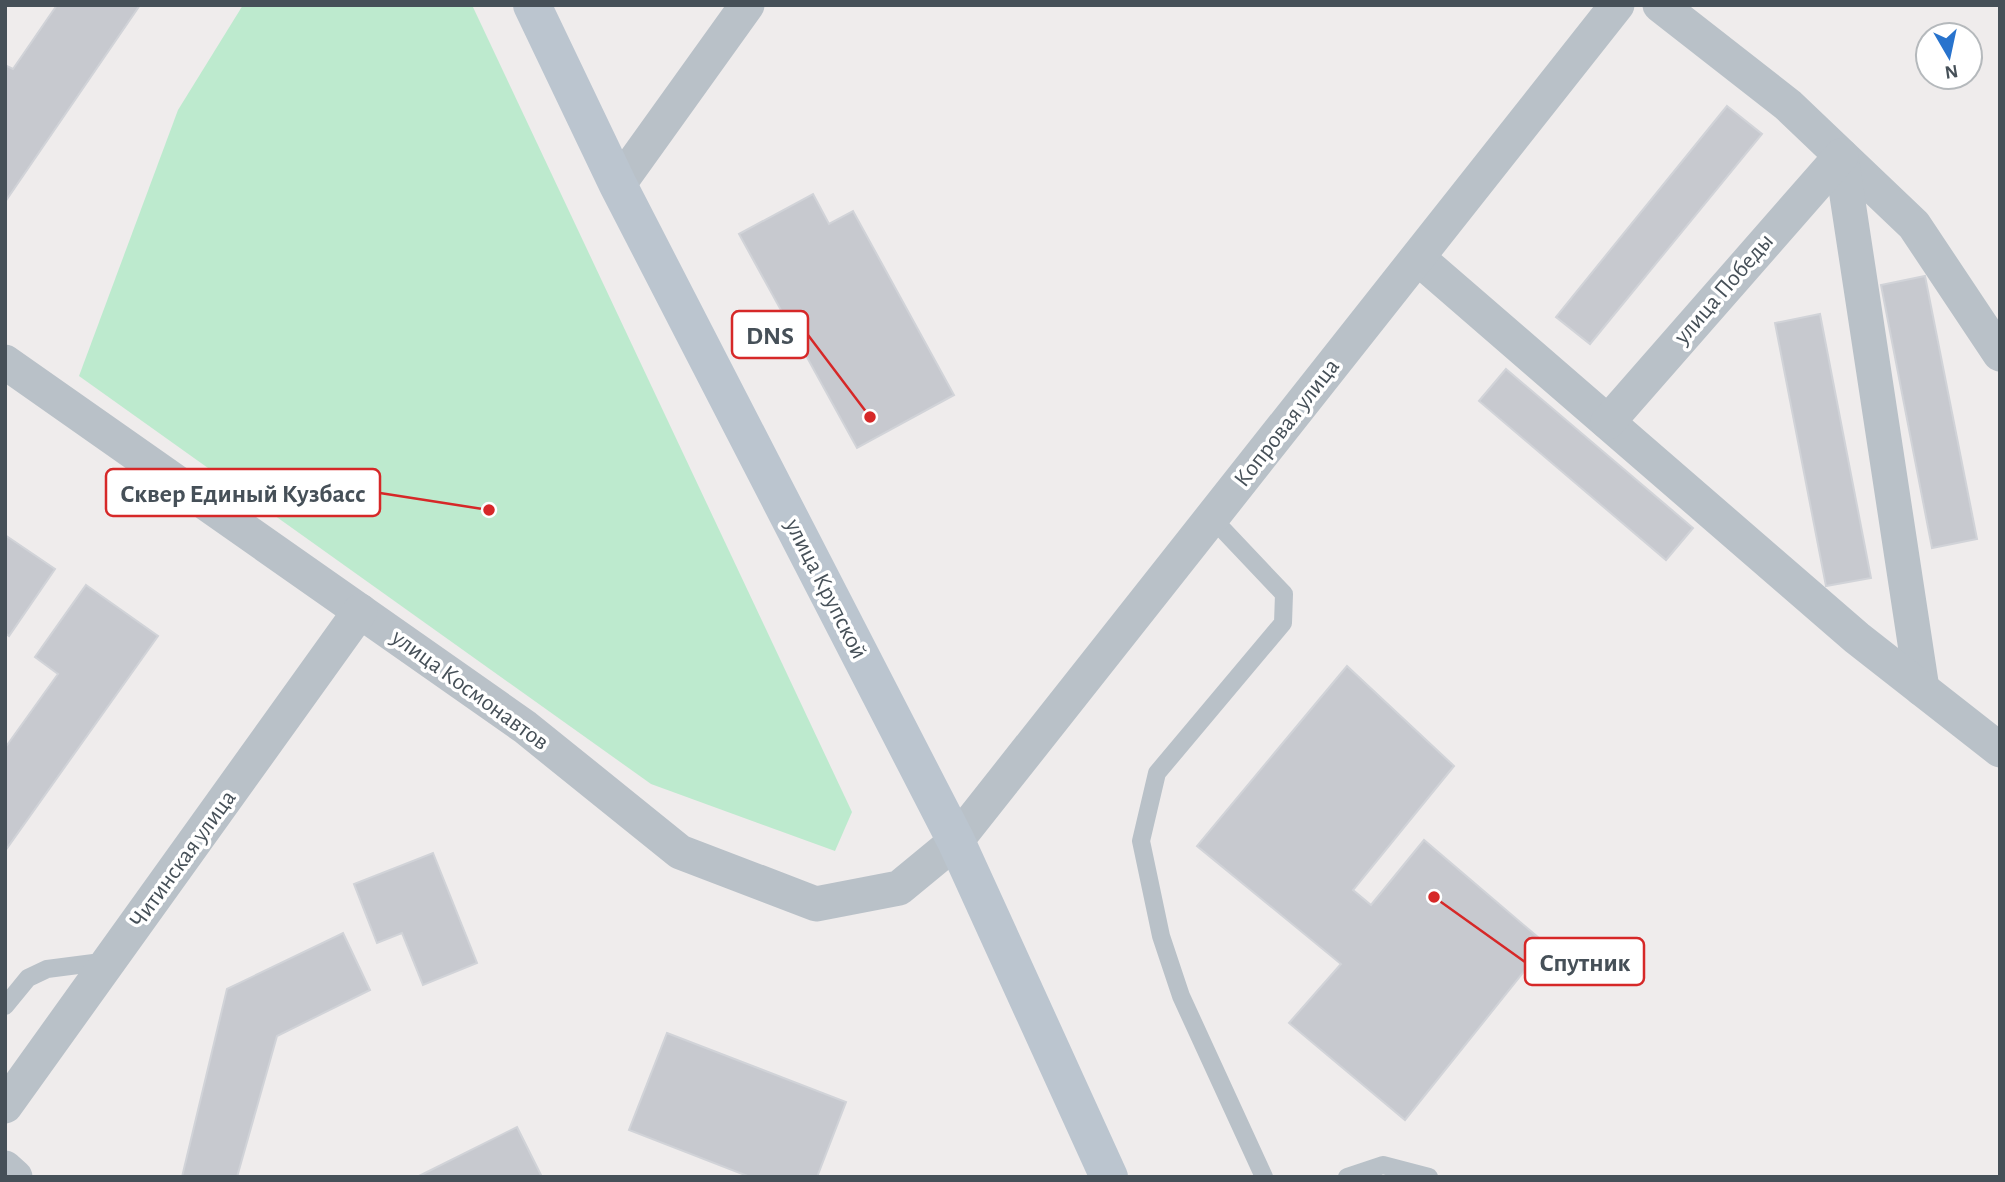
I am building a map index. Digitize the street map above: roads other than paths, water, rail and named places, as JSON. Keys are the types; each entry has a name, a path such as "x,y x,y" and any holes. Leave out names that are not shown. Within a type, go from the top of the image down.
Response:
{"street":[{"name":"улица Крупской","path":"532,5 618,185 956,841 1109,1177"},
{"path":"618,185 747,5"},
{"name":"Копровая улица","path":"956,841 1617,5"},
{"path":"1660,5 1788,105 1914,225 2000,354"},
{"path":"1841,156 1922,689"},
{"name":"улица Победы","path":"1608,422 1841,156"},
{"path":"1418,258 1857,638 2000,750"},
{"name":"улица Космонавтов","path":"5,362 525,727 680,852 816,904 898,888 956,841"},
{"name":"Читинская улица","path":"5,1106 360,611"},
{"path":"5,1167 15,1177"}],"lane":[{"path":"1212,518 1284,594 1283,622 1157,772 1141,841 1161,936 1181,996 1264,1177"},
{"path":"5,1006 28,978 47,969 109,961"},
{"path":"1347,1177 1383,1164 1429,1177"}],"place":[{"name":"DNS","path":"870,417"},
{"name":"Сквер Единый Кузбасс","path":"489,510"},
{"name":"Спутник","path":"1434,897"}]}
